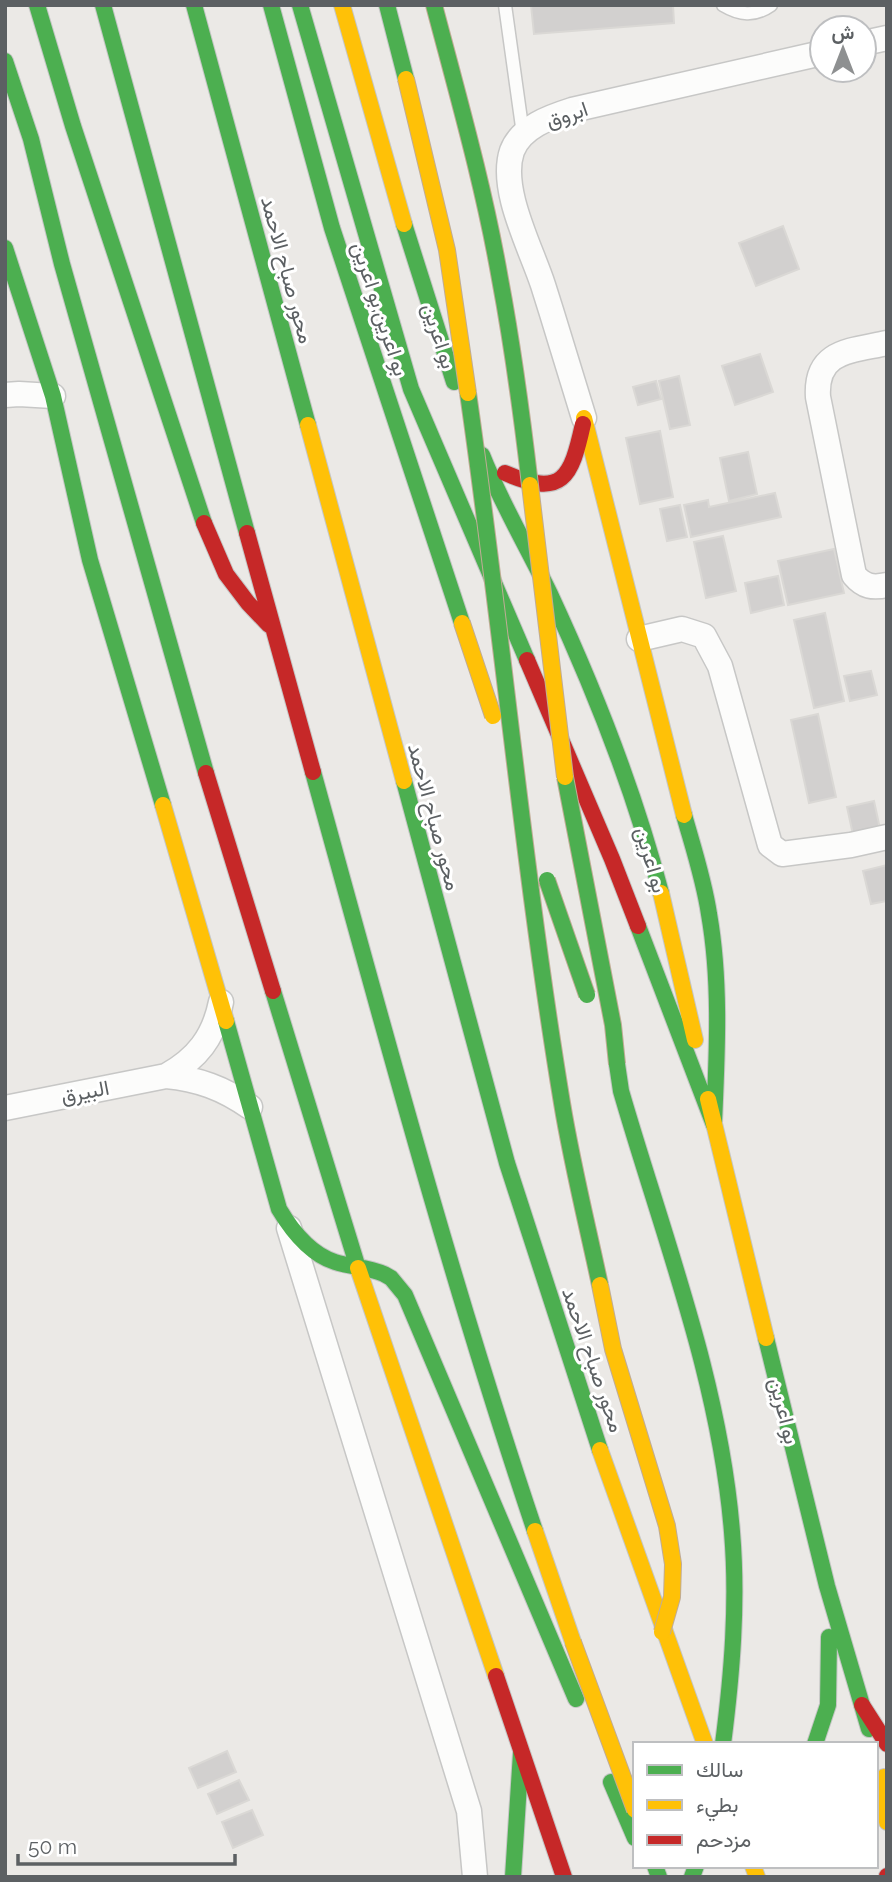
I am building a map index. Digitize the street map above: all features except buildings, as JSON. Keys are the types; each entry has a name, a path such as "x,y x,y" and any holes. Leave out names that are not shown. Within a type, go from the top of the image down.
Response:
{"main road":[{"path":"37,5 73,125 213,548 226,574 276,633"},
{"path":"103,5 438,1223 503,1435 573,1642 633,1805"},
{"name":"محور صباح الاحمد","path":"194,5 507,1163 662,1632 704,1742"},
{"name":"بو اعرين,بو اعرين","path":"271,5 332,228 593,1011 617,1064"},
{"path":"300,5 411,389 612,859 714,1125"},
{"name":"بو اعرين","path":"342,5 395,198 457,392 485,463 605,717 625,773 670,926 714,1125 827,1586 873,1742"},
{"path":"387,5 447,250 490,549 524,848 562,1105 613,1349 667,1526 673,1564 672,1597 662,1632"},
{"path":"434,5 472,152 500,277 518,387 566,783 611,1014 626,1112 702,1366 729,1501 736,1595 734,1651 723,1742"},
{"path":"5,61 42,177 62,264 208,775 358,1268 564,1877"},
{"path":"28,193 62,264"},
{"path":"5,248 53,396 90,560 221,1002 279,1209 289,1227 304,1243 329,1259 381,1273 392,1279 405,1295 633,1833"},
{"path":"584,418 695,853 711,926 718,1006 714,1125"},
{"path":"485,463 518,479 541,485 553,483 569,474 584,418"},
{"path":"816,1742 825,1721 829,1699 827,1586"},
{"path":"862,1705 887,1744"},
{"path":"513,1877 521,1753"},
{"path":"602,1760 633,1792"},
{"path":"884,1776 887,1822"}],"street":[{"name":"ابروق","path":"584,418 542,282 513,201 509,174 513,150 523,134 546,119 572,110 808,56"},
{"path":"887,343 834,356 823,366 817,381 854,576 869,587 887,584"},
{"path":"5,395 53,396"},
{"path":"639,639 682,629 704,636 720,666 770,845 782,854 851,845 887,837"},
{"name":"البيرق","path":"166,1076 193,1058 204,1046 212,1033 221,1002"},
{"name":"البيرق","path":"5,1108 166,1076 211,1084 250,1107"},
{"path":"289,1227 469,1811 475,1877"}],"lane":[{"path":"505,5 523,134"},
{"path":"723,5 741,13 752,14 771,5"}],"traffic: fast":[{"path":"37,5 73,126 204,523"},
{"path":"103,5 247,533"},
{"path":"194,5 308,425"},
{"path":"271,5 332,228 462,623"},
{"path":"300,5 411,389 527,660"},
{"path":"387,5 406,79"},
{"path":"434,5 494,245 513,356 530,485"},
{"path":"5,61 31,139 62,264 206,773"},
{"path":"404,224 454,382"},
{"path":"5,248 53,396 90,560 163,805"},
{"path":"468,393 548,1014 570,1149 600,1285"},
{"path":"482,455 583,667 626,778 661,893"},
{"path":"313,772 446,1248 535,1531"},
{"path":"565,777 613,1025 617,1064"},
{"path":"404,781 507,1163 600,1450"},
{"path":"684,815 704,889 713,940 717,1018 714,1123"},
{"path":"547,880 587,995"},
{"path":"638,926 714,1125"},
{"path":"273,991 358,1268"},
{"path":"226,1021 279,1209 310,1248 335,1262 384,1274 391,1278 405,1295 576,1699"},
{"path":"617,1064 621,1091 703,1364 726,1476 734,1559 734,1612 723,1742"},
{"path":"766,1338 827,1586 869,1729"},
{"path":"816,1742 828,1705 829,1637"},
{"path":"513,1877 521,1753"},
{"path":"611,1782 633,1833"},
{"path":"656,1868 659,1877"},
{"path":"692,1877 695,1868"}],"traffic: slow":[{"path":"342,5 404,224"},
{"path":"406,79 447,250 468,393"},
{"path":"584,418 684,815"},
{"path":"308,425 404,781"},
{"path":"530,485 565,777"},
{"path":"462,623 493,716"},
{"path":"163,805 226,1021"},
{"path":"661,893 695,1040"},
{"path":"708,1099 766,1338"},
{"path":"358,1268 496,1676"},
{"path":"600,1285 613,1349 667,1526 673,1564 672,1597 662,1632"},
{"path":"600,1450 704,1742"},
{"path":"535,1531 573,1642"},
{"path":"573,1642 633,1805"},
{"path":"884,1777 887,1822"},
{"path":"754,1868 757,1877"}],"traffic: jam":[{"path":"505,473 540,483 552,483 561,478 574,458 583,424"},
{"path":"204,523 226,574 269,625"},
{"path":"247,533 313,772"},
{"path":"527,660 638,926"},
{"path":"206,773 273,991"},
{"path":"496,1676 564,1877"},
{"path":"862,1705 887,1744"}]}
